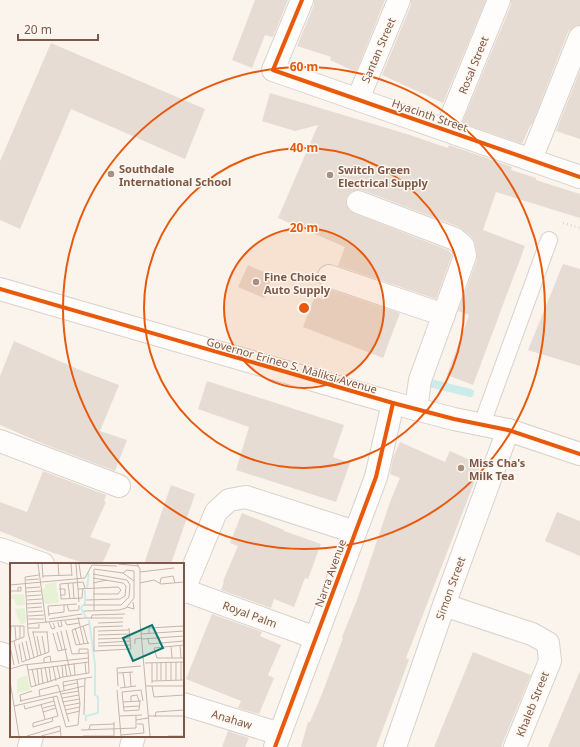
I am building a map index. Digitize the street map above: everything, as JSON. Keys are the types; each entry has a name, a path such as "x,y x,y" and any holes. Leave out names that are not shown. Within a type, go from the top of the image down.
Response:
{"street":[{"name":"Hyacinth Street","path":"302,0 274,70 580,177"},
{"name":"Santan Street","path":"358,99 399,0"},
{"name":"Rosal Street","path":"446,130 499,0"},
{"path":"531,159 580,37"},
{"path":"358,202 456,239 463,246 465,256 420,380 416,409"},
{"path":"329,276 444,315"},
{"name":"Governor Erineo S. Maliksi Avenue","path":"0,289 393,403 508,430 580,454"},
{"name":"Narra Avenue","path":"278,741 376,477 393,403"},
{"name":"Simon Street","path":"394,747 508,430"},
{"path":"0,441 119,486"},
{"path":"184,589 216,512 229,500 246,497 355,532"},
{"path":"0,549 40,563"},
{"name":"Royal Palm","path":"184,591 316,638"},
{"name":"Khaleb Street","path":"444,605 532,634 548,644 550,660 515,747"},
{"path":"0,654 10,657"},
{"name":"Anahaw","path":"184,704 278,741"},
{"path":"29,747 32,737"},
{"path":"131,747 134,737"}],"lane":[{"path":"482,424 548,240"}],"building":[{"path":"255,0 288,0 273,37 265,35 252,68 232,60"},
{"path":"314,0 385,0 356,72 330,60 331,57 297,46 314,5"},
{"path":"411,0 486,0 443,103 382,75 411,5"},
{"path":"511,0 580,0 580,25 573,27 568,32 532,124 522,144 462,123 511,5"},
{"path":"51,43 205,109 185,159 71,109 20,229 0,220 0,161"},
{"path":"580,71 580,139 556,131"},
{"path":"270,93 410,135 448,148 449,145 512,167 511,170 536,178 536,180 580,194 580,218 496,192 483,230 525,246 473,385 447,375 469,315 458,311 477,260 475,244 472,237 459,227 362,190 356,190 350,193 346,198 346,204 349,210 353,213 448,250 452,255 436,299 338,266 345,247 278,218 318,125 295,131 262,121"},
{"path":"563,264 580,269 580,366 528,350"},
{"name":"Fine Choice Auto Supply","path":"248,265 273,276 264,298 238,287"},
{"path":"329,289 400,313 383,358 303,327 315,296 324,300"},
{"path":"14,341 82,371 119,385 100,431 127,440 115,471 44,444 0,425 0,376"},
{"path":"207,381 344,425 333,457 350,463 336,502 236,470 249,427 198,409"},
{"path":"400,442 445,462 450,451 481,465 406,658 409,660 376,747 301,747 308,722 310,722 322,694 357,600 390,502 400,478 390,474 393,458"},
{"path":"43,471 106,495 104,501 106,502 90,537 111,544 102,563 83,563 48,551 0,531 0,502 27,512"},
{"path":"171,485 195,494 171,563 144,563"},
{"path":"557,512 580,521 580,556 545,541"},
{"path":"242,513 284,531 321,544 308,579 305,578 294,607 274,599 271,608 221,590 223,581 238,546 230,543"},
{"path":"212,614 262,632 260,636 281,645 268,675 274,678 259,714 238,708 241,701 186,679"},
{"path":"473,652 531,675 501,747 434,747"},
{"path":"580,671 580,747 548,747"},
{"path":"228,731 249,738 245,747 222,747"}],"waterway":[{"path":"430,383 470,393"}],"cycle path":[{"path":"302,0 273,70 580,177"},
{"path":"0,289 393,403 454,419 508,430 580,454"},
{"path":"275,747 376,477 393,403"}],"place":[{"name":"Southdale International School","path":"111,174"},
{"name":"Switch Green Electrical Supply","path":"330,175"},
{"name":"Fine Choice Auto Supply","path":"256,282"},
{"name":"Miss Cha's Milk Tea","path":"461,468"}]}
